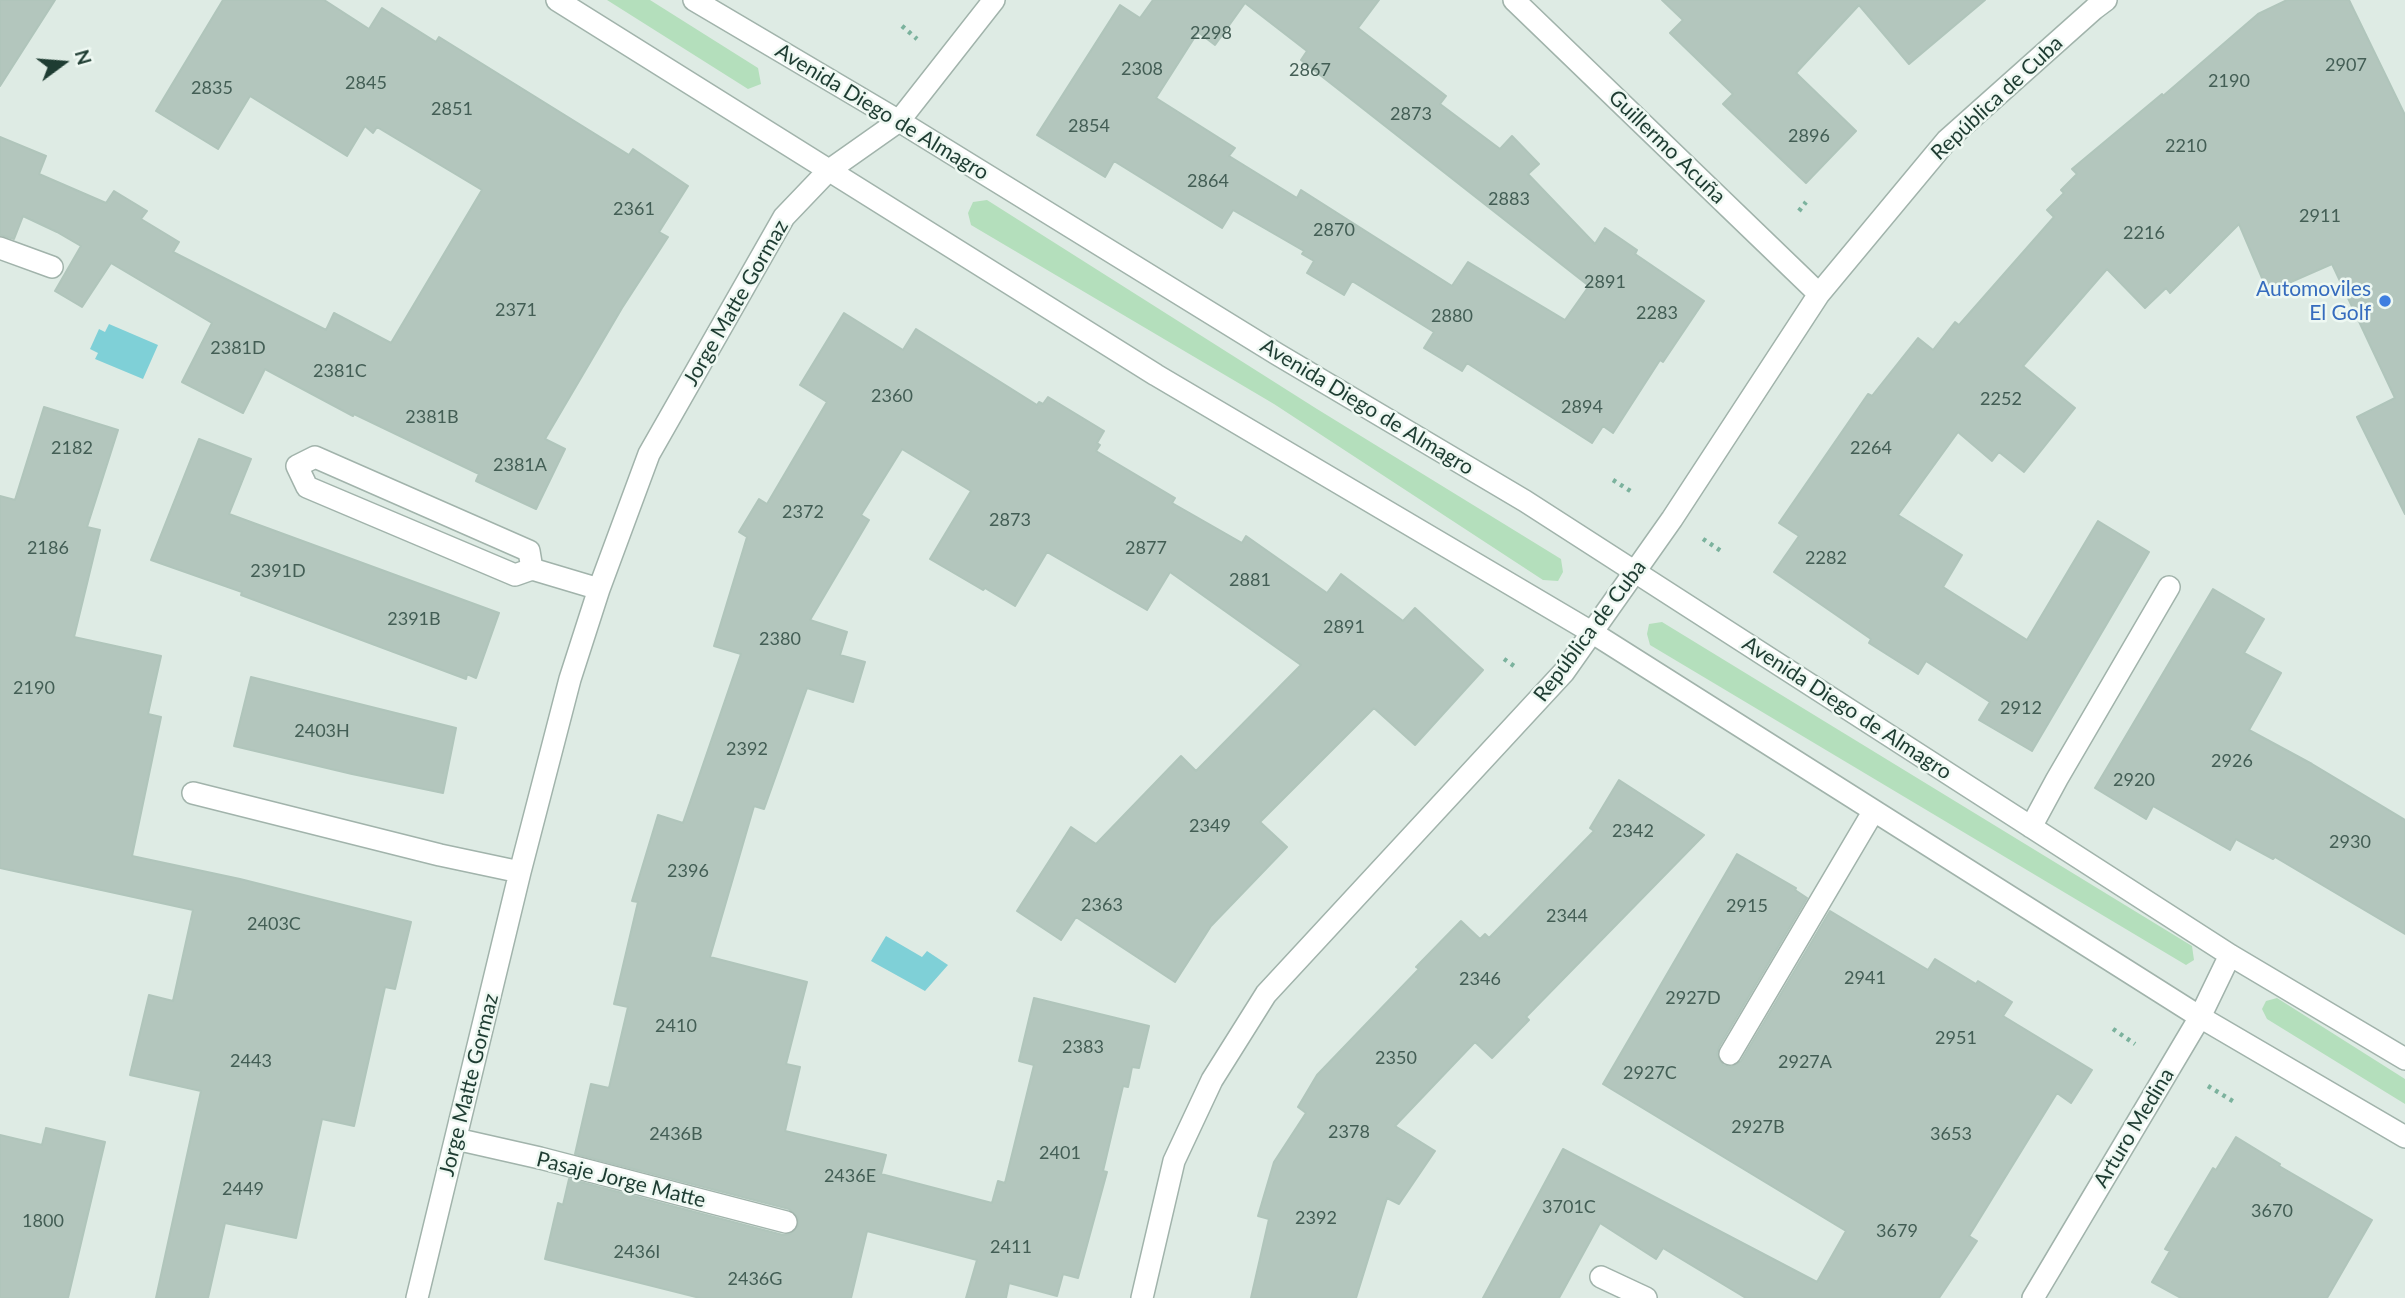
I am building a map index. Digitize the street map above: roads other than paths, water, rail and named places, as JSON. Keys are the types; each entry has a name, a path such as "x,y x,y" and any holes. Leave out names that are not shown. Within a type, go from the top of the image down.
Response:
{"street":[{"path":"557,0 1156,375 1593,633 2200,1017 2405,1137"},
{"name":"Avenida Diego de Almagro","path":"694,0 899,121 1525,501 2230,955 2405,1059"},
{"name":"Jorge Matte Gormaz","path":"417,1298 520,872 570,679 599,589 649,454 784,217 828,171 899,121 994,0"},
{"name":"Guillermo Acuña","path":"1514,0 1819,294"},
{"name":"República de Cuba","path":"1142,1298 1174,1161 1212,1080 1266,994 1564,672 1636,573 1819,294 1947,140 2096,3"},
{"path":"0,248 52,267"},
{"path":"532,569 529,551 517,545 316,457 297,466 307,487 515,575 532,569 599,589"},
{"path":"2031,827 2169,587"},
{"path":"193,793 427,852 520,872"},
{"path":"1730,1054 1873,812"},
{"name":"Arturo Medina","path":"2033,1298 2200,1017 2230,955"},
{"name":"Pasaje Jorge Matte","path":"456,1139 786,1222"},
{"path":"1601,1277 1646,1298"}],"water":[{"path":"109,324 158,345 143,379 95,359 98,353 90,349 99,329 105,332"},
{"path":"886,936 922,957 927,951 948,965 925,991 871,961"}],"place":[{"name":"Automoviles El Golf","path":"2385,301"}]}
